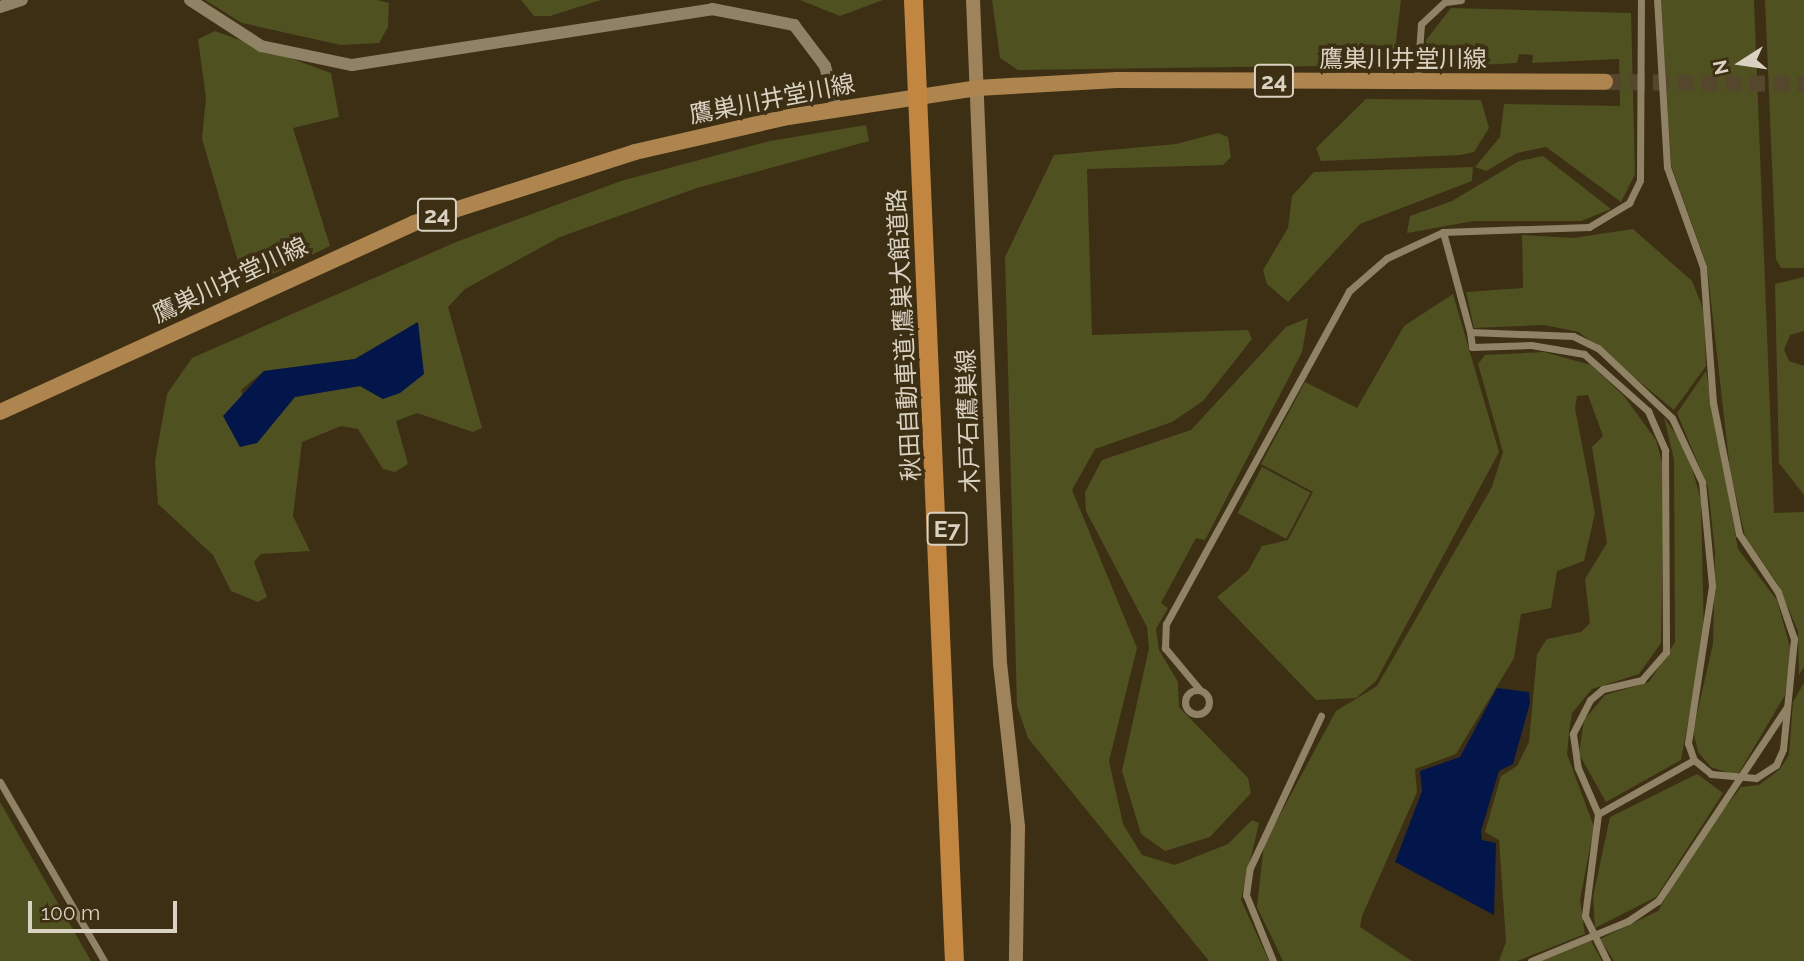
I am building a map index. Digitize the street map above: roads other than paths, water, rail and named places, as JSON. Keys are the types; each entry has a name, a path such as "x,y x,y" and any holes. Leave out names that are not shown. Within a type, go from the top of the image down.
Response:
{"highway":[{"name":"秋田自動車道;鷹巣大館道路","path":"913,0 954,961"},
{"name":"秋田自動車道;鷹巣大館道路","path":"924,0 964,961"}],"main road":[{"name":"木戸石鷹巣線","path":"973,0 1000,663 1017,827 1016,961"},
{"name":"鷹巣川井堂川線","path":"0,412 414,223 635,152 836,108 901,97 977,89 1173,79 1605,82"}],"street":[{"path":"3,6 22,0"},
{"path":"190,0 261,46 352,65 712,9 794,25 817,51 836,108"},
{"path":"1417,82 1421,24 1445,2 1461,0"},
{"path":"1200,691 1165,649 1164,635 1219,523 1349,291 1387,258 1443,232 1589,227 1629,203 1640,180 1641,0"},
{"path":"1470,332 1550,332 1598,348 1665,410 1689,447 1707,506 1712,586 1710,631 1688,734 1694,760 1711,774 1740,781 1776,765 1790,703 1794,639 1778,592 1740,534 1713,403 1703,267 1667,167 1657,0"},
{"path":"1443,232 1472,347 1531,345 1584,355 1648,411 1665,450 1666,652 1642,680 1603,689 1590,700 1573,734 1578,768 1598,814 1585,916 1606,961"},
{"path":"1531,961 1593,936 1658,901 1790,703"},
{"path":"1273,961 1247,895 1250,868 1321,716"},
{"path":"1598,814 1694,760"},
{"path":"0,782 104,961"}],"tunnel":[{"path":"1605,82 1804,84"}]}
